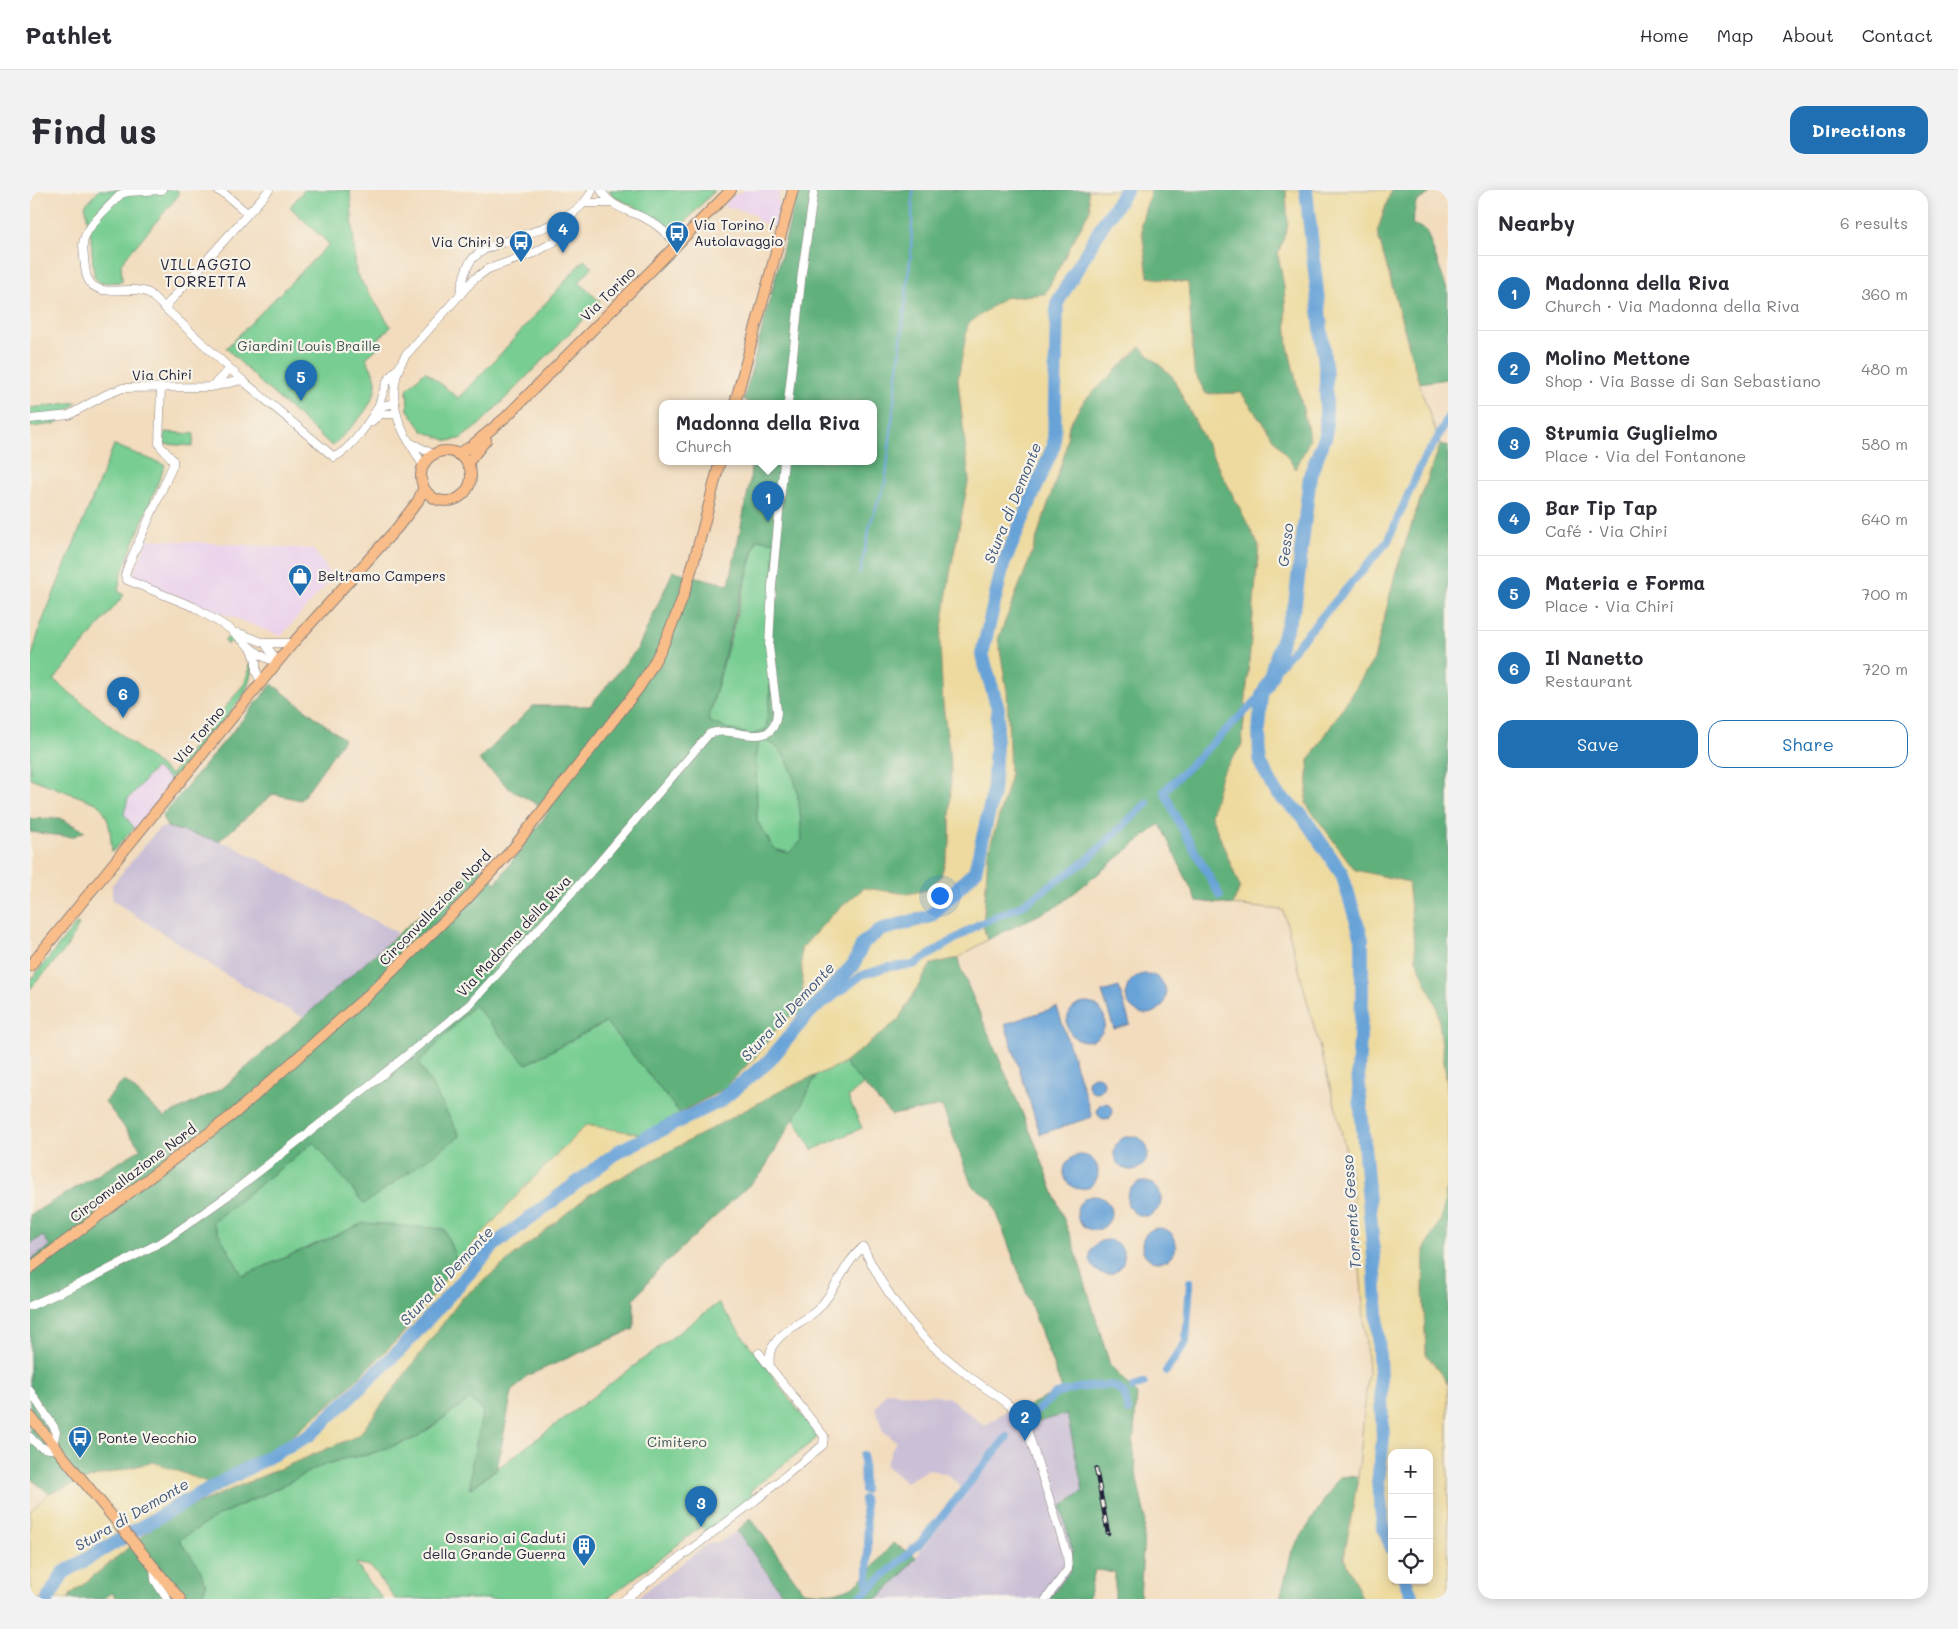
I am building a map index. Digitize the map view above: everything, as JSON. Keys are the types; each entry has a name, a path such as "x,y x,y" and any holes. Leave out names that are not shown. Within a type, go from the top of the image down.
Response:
{"main road":[{"name":"Via Torino","path":"457,454 470,447 506,417 731,190"},
{"path":"736,400 793,190"},
{"name":"Via Torino","path":"467,464 475,452 500,427 506,417"},
{"path":"443,452 457,454 467,464 471,479 466,490 452,501 434,499 423,488 420,478 423,466 433,454 443,452"},
{"name":"Circonvallazione Nord","path":"30,1268 235,1113 368,995 466,900 514,846 638,690 656,663 686,589 719,465"},
{"name":"Via Torino","path":"30,966 292,643 397,528 418,501 423,488"},
{"name":"Via Torino","path":"397,528 426,503 434,499"},
{"path":"30,1414 180,1599"}],"street":[{"path":"162,190 121,194 88,231 83,245 87,278 98,290 142,289 164,306 242,380 334,457 341,454 366,426 378,407 387,381 398,366 474,279 488,268 534,253 554,242 574,213 585,203 592,190"},
{"path":"217,190 226,195 248,214"},
{"path":"164,306 269,190"},
{"path":"601,190 605,198 612,204 657,225 677,244"},
{"path":"788,400 802,272 814,190"},
{"path":"585,203 612,204"},
{"path":"460,296 464,276 470,262 478,253 492,246 534,232 574,213"},
{"path":"398,366 394,389 397,414 403,432 423,466"},
{"name":"Via Chiri","path":"211,387 230,369"},
{"name":"Via Chiri","path":"30,419 69,415 105,395 123,388 211,387 242,380"},
{"path":"161,387 159,443 160,447 174,460 125,575 126,580 194,607 230,629 265,643 292,643"},
{"path":"378,407 395,403"},
{"path":"366,426 381,414 397,414"},
{"path":"411,443 433,454"},
{"name":"Via Madonna della Riva","path":"30,1306 90,1279 165,1240 260,1171 470,1004 596,866 709,734 735,731 755,737 768,732 773,727 777,718 777,711 769,647 772,586 784,465"},
{"path":"230,629 252,649 266,658 277,662"},
{"path":"265,643 277,662"},
{"path":"252,649 256,661 256,671 261,682"},
{"path":"770,1366 769,1355 775,1343 826,1301 851,1260 863,1247 872,1266 901,1310 918,1331 969,1376 1016,1410 1024,1420 1067,1554 1068,1569 1046,1599"},
{"path":"624,1599 756,1500 823,1445 824,1436 759,1353"},
{"path":"30,1391 54,1427 55,1446 47,1450 40,1448 30,1437"},
{"path":"154,1568 155,1580 167,1599"}],"shaded area":[{"path":"744,190 779,190 778,205 782,206 777,228 756,220 757,216 748,212 723,206 734,194"},
{"path":"147,539 313,549 333,577 281,636 132,578"},
{"path":"156,768 174,782 135,830 124,814 128,799"},
{"path":"167,827 229,844 398,933 304,1018 234,980 112,900 112,885 159,828"},
{"path":"43,1236 50,1246 30,1261 30,1244"},
{"path":"886,1392 948,1397 985,1426 1009,1408 1031,1424 1067,1414 1083,1491 1061,1507 1072,1549 1070,1571 1049,1599 877,1599 901,1576 965,1491 948,1475 929,1469 906,1482 885,1465 896,1441 883,1431 875,1408"},
{"path":"737,1531 786,1599 635,1599 710,1542 719,1543"}],"green space":[{"path":"99,190 178,190 178,196 121,263 122,282 100,283 94,277 91,239 85,205"},
{"name":"Giardini Louis Braille","path":"304,190 350,190 356,273 391,327 373,344 377,348 366,358 376,380 375,392 371,401 360,417 332,446 261,383 226,348 329,244 290,207"},
{"path":"609,190 715,190 673,235 659,220 613,196"},
{"path":"798,190 1088,190 1090,210 1045,294 1004,298 958,380 969,478 950,574 943,704 951,764 950,845 941,876 927,890 908,894 864,889 833,914 801,949 804,1012 784,1019 758,1054 724,1089 680,1113 606,1022 526,1064 474,1005 419,1063 460,1136 364,1204 314,1142 212,1222 243,1276 364,1223 444,1229 458,1263 401,1336 343,1393 290,1438 209,1483 153,1462 98,1476 49,1493 30,1478 30,1261 50,1246 43,1236 30,1244 30,1215 141,1149 105,1102 124,1080 164,1117 223,1088 477,865 496,883 549,811 510,789 479,760 533,706 590,706 638,648 673,571 729,585 750,482 751,465 877,465 877,400 745,400","holes":["757,539 775,542 769,667 770,696 766,729 752,735 727,729 708,721 736,611","761,738 772,744 785,757 790,768 799,804 802,840 789,853 774,849 757,821 756,751"]},
{"path":"1151,190 1286,190 1288,226 1278,254 1284,286 1288,346 1310,439 1296,470 1241,393 1206,394 1194,372 1188,283 1148,277 1141,223"},
{"path":"1391,190 1430,190 1429,194 1416,202 1412,224 1426,230 1448,292 1447,379 1419,383 1377,232"},
{"path":"584,260 592,267 579,282 600,302 480,424 460,439 448,441 423,431 408,410 407,389 425,371 458,398 495,360"},
{"path":"1140,347 1172,376 1259,546 1242,745 1223,773 1211,815 1240,887 1233,905 1197,901 1160,824 1059,905 987,940 983,926 988,853 1010,778 1007,692 998,639 1030,558 1065,452 1069,424 1084,401"},
{"path":"77,402 56,424 30,427 30,408"},
{"path":"165,432 194,434 193,446 164,444"},
{"path":"114,445 165,465 121,574 118,591 124,595 54,680 171,775 244,684 249,664 248,659 242,650 230,641 227,645 225,640 229,637 245,647 249,653 252,667 245,693 174,782 155,768 128,799 124,814 134,828 112,852 109,825 105,812 101,807 96,803 30,778 30,664 40,627"},
{"path":"1440,445 1448,447 1448,1092 1437,1008 1416,959 1407,882 1355,870 1306,804 1309,760 1374,659 1395,574"},
{"path":"757,539 775,542 769,667 770,696 766,730 752,735 727,729 708,721"},
{"path":"272,684 344,739 301,800 273,794 219,841 167,827 162,816"},
{"path":"761,738 778,748 785,757 797,792 802,840 789,853 774,849 757,821 756,751"},
{"path":"59,818 85,831 72,837 30,832 30,819"},
{"path":"76,924 79,925 65,950 30,989 30,981"},
{"path":"958,958 960,967 1035,1143 1074,1246 1110,1365 1137,1395 1133,1445 1137,1480 1145,1516 1140,1599 1115,1599 1115,1572 1095,1570 1088,1599 1049,1599 1070,1571 1072,1549 1061,1507 1083,1491 1067,1414 1030,1424 1025,1414 1030,1405 1062,1389 992,1200 972,1186 942,1106 891,1115 844,1063 898,1020 931,964"},
{"path":"474,1005 527,1064 606,1022 680,1113 641,1135 586,1125 521,1191 458,1263 444,1229 364,1223 242,1276 212,1222 314,1142 460,1136 419,1063"},
{"path":"844,1063 864,1084 848,1097 862,1128 812,1150 794,1118 816,1075"},
{"path":"816,1075 800,1108 761,1174 656,1272 634,1300 634,1329 527,1376 512,1392 497,1468 470,1489 472,1463 483,1410 470,1399 416,1438 367,1455 342,1459 314,1469 219,1515 179,1540 198,1565 206,1584 201,1599 117,1599 112,1593 104,1599 68,1599 71,1594 166,1517 359,1435 462,1298 590,1194 784,1089"},
{"path":"1448,1181 1448,1384 1426,1354 1423,1291 1424,1250 1441,1219"},
{"name":"Cimitero","path":"718,1303 818,1437 750,1491 753,1496 706,1532 702,1526 607,1599 395,1599 371,1567 356,1563 366,1579 383,1599 201,1599 206,1584 179,1540 219,1515 314,1469 342,1459 367,1455 416,1438 470,1399 484,1410 472,1463 470,1489"},
{"path":"1350,1476 1358,1478 1344,1558 1363,1599 1280,1599 1292,1551 1339,1477"},
{"path":"751,1518 803,1591 838,1592 850,1588 865,1576 893,1543 916,1557 901,1576 877,1599 786,1599 737,1531"}],"sand":[{"path":"1088,190 1151,190 1141,223 1148,277 1188,283 1194,372 1206,394 1241,393 1296,469 1310,439 1288,346 1284,286 1278,254 1288,226 1286,190 1391,190 1377,232 1419,383 1440,445 1395,574 1374,659 1309,760 1306,804 1355,870 1408,882 1416,959 1437,1008 1448,1092 1448,1181 1441,1219 1424,1250 1423,1291 1426,1354 1448,1384 1448,1599 1363,1599 1344,1558 1358,1478 1368,1371 1357,1230 1350,1170 1336,1109 1283,910 1233,905 1240,887 1211,815 1221,775 1242,745 1259,546 1172,376 1140,347 1084,401 1069,424 1065,452 1030,558 998,639 1007,692 1010,778 988,853 983,926 987,940 958,958 931,964 898,1020 844,1063 784,1089 590,1194 462,1298 359,1435 166,1517 71,1594 68,1599 30,1599 30,1512 49,1493 98,1476 153,1462 209,1483 290,1438 343,1393 401,1336 467,1251 521,1191 586,1125 641,1134 724,1089 758,1054 784,1019 804,1012 801,949 833,914 864,888 908,894 927,890 941,876 950,845 951,764 943,704 940,642 950,574 969,478 958,380 968,324 1004,298 1045,294 1090,210"}],"water":[{"path":"1146,974 1160,980 1166,994 1160,1008 1146,1014 1132,1008 1126,994 1132,980"},
{"path":"1119,987 1130,1024 1114,1029 1102,992"},
{"path":"1086,1003 1100,1008 1105,1022 1100,1036 1086,1041 1072,1036 1067,1022 1072,1008"},
{"path":"1057,1007 1092,1117 1040,1134 1005,1024"},
{"path":"1093,1076 1099,1076 1104,1081 1102,1090 1093,1092 1088,1087 1088,1081"},
{"path":"1102,1103 1108,1103 1113,1108 1111,1117 1102,1119 1097,1114 1097,1108"},
{"path":"1131,1136 1138,1137 1143,1141 1147,1146 1147,1160 1143,1165 1138,1169 1131,1170 1124,1169 1119,1165 1115,1160 1114,1153 1115,1146 1119,1141 1124,1137"},
{"path":"1081,1155 1088,1156 1093,1160 1097,1165 1097,1179 1093,1184 1088,1188 1081,1189 1074,1188 1069,1184 1065,1179 1064,1172 1065,1165 1069,1160 1074,1156"},
{"path":"1144,1182 1151,1183 1156,1187 1160,1192 1160,1206 1156,1211 1151,1215 1144,1216 1137,1215 1132,1211 1128,1206 1127,1199 1128,1192 1132,1187 1137,1183"},
{"path":"1094,1196 1101,1197 1106,1201 1110,1206 1110,1220 1106,1225 1101,1229 1094,1230 1087,1229 1082,1225 1078,1220 1077,1213 1078,1206 1082,1201 1087,1197"},
{"path":"1159,1228 1166,1229 1171,1233 1175,1238 1175,1252 1171,1257 1166,1261 1159,1262 1152,1261 1147,1257 1143,1252 1142,1245 1143,1238 1147,1233 1152,1229"},
{"path":"1107,1240 1114,1241 1119,1245 1123,1250 1123,1264 1119,1269 1114,1273 1107,1274 1100,1273 1095,1269 1091,1264 1090,1257 1091,1250 1095,1245 1100,1241"}],"waterway":[{"path":"860,572 871,521 885,484 911,252 913,190"},
{"name":"Stura di Demonte","path":"48,1599 63,1573 172,1509 311,1434 400,1350 494,1245 619,1151 720,1101 769,1061 801,1022 854,964 863,943 880,930 931,916 975,871 993,794 998,709 982,654 1003,565 1054,445 1057,303 1102,226 1126,190"},
{"name":"Gesso","path":"1306,190 1326,374 1326,435 1310,475 1295,604 1272,674 1262,695 1259,730 1260,762 1276,793 1302,815 1342,874 1362,939 1362,999 1358,1073 1375,1271 1383,1439 1378,1483 1383,1526 1388,1539"},
{"path":"1272,674 1388,541 1423,460 1436,441 1448,417"},
{"path":"1220,896 1178,821 1164,791 1262,695"},
{"path":"801,1022 862,975 888,967 913,965 979,924 1021,906 1087,860 1147,803"},
{"path":"1166,1371 1186,1342 1190,1282"},
{"path":"1133,1388 1144,1383"},
{"path":"1028,1418 1056,1394 1077,1388 1106,1385 1114,1386 1124,1393 1128,1411"},
{"path":"868,1590 921,1542 1007,1437"},
{"path":"863,1455 864,1490"},
{"path":"856,1599 868,1590 868,1539 864,1499"},
{"name":"Torrente Gesso","path":"1407,1584 1413,1599"}],"railway":[{"path":"1096,1469 1108,1533"}],"place":[{"name":"Bar Tip Tap","path":"563,253"},
{"name":"Via Torino / Autolavaggio","path":"677,254"},
{"name":"Via Chiri 9","path":"521,263"},
{"name":"Materia e Forma","path":"301,401"},
{"name":"Madonna della Riva","path":"768,522"},
{"name":"Beltramo Campers","path":"300,597"},
{"name":"Il Nanetto","path":"123,718"},
{"name":"Molino Mettone","path":"1025,1441"},
{"name":"Ponte Vecchio","path":"80,1459"},
{"name":"Strumia Guglielmo","path":"701,1527"},
{"name":"Ossario ai Caduti della Grande Guerra","path":"584,1567"}],"district":[{"name":"VILLAGGIO TORRETTA","path":"206,274"}]}
